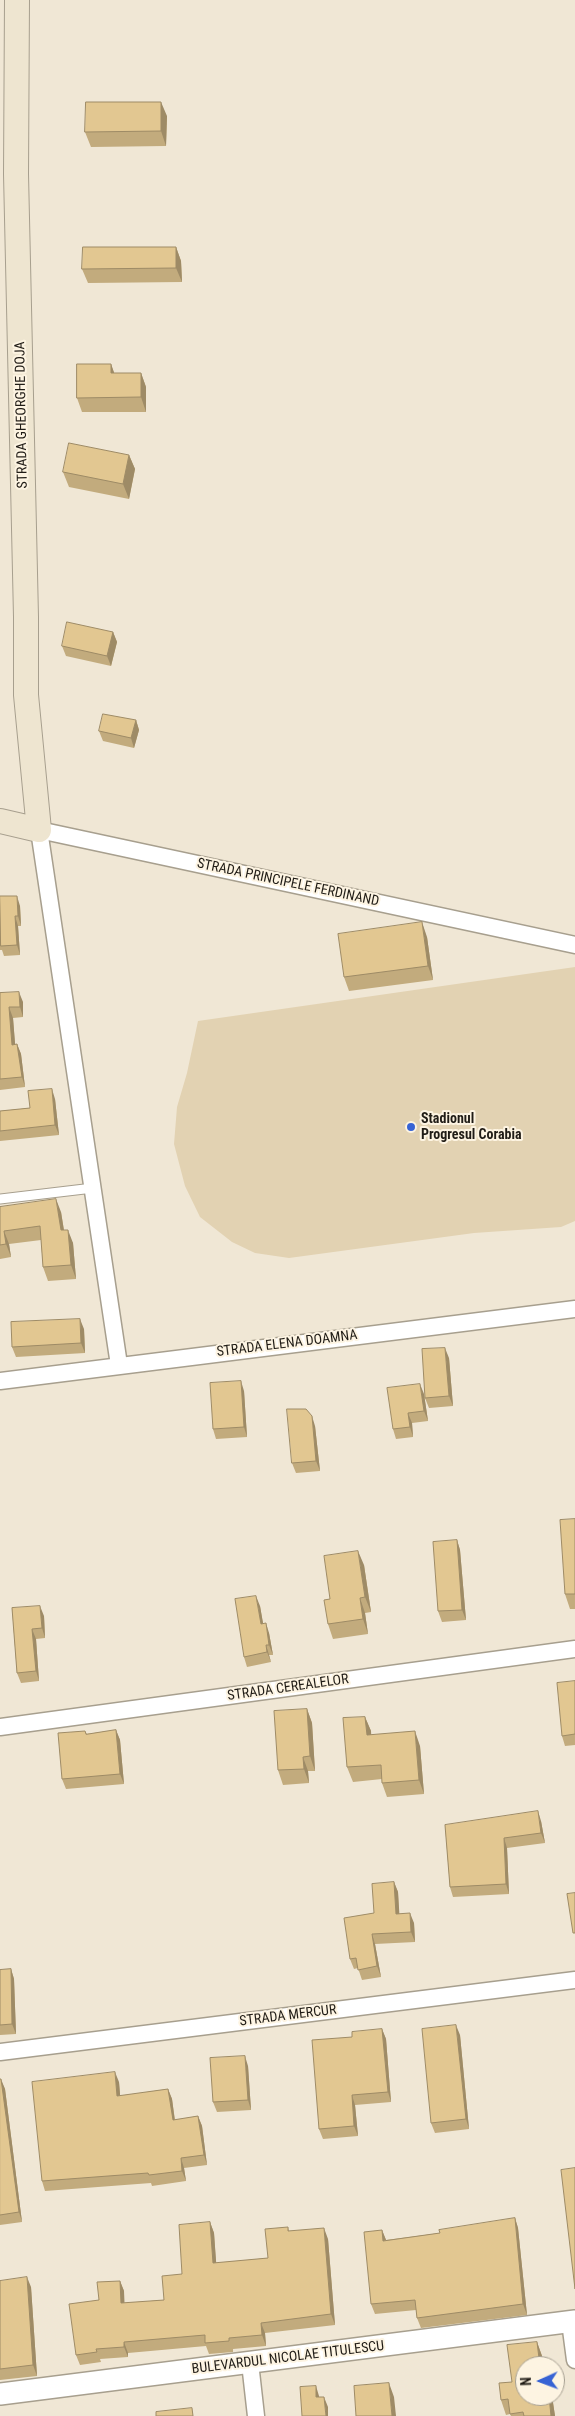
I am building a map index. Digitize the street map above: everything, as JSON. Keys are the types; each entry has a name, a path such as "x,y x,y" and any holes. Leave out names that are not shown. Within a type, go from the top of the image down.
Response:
{"main road":[{"name":"STRADA GHEORGHE DOJA","path":"17,0 16,174 26,695 39,830"},
{"name":"STRADA PRINCIPELE FERDINAND","path":"0,822 39,830"}],"street":[{"name":"STRADA PRINCIPELE FERDINAND","path":"39,830 575,945"},
{"path":"39,830 119,1365"},
{"name":"STRADA ELENA DOAMNA","path":"0,1381 575,1308"},
{"name":"STRADA CEREALELOR","path":"0,1727 575,1649"},
{"name":"STRADA MERCUR","path":"0,2052 575,1980"},
{"path":"572,2321 575,2360"},
{"name":"BULEVARDUL NICOLAE TITULESCU","path":"0,2394 572,2321"},
{"path":"250,2362 256,2416"}],"lane":[{"path":"0,1199 93,1188"}],"shaded area":[{"name":"Stadionul Progresul Corabia","path":"575,967 575,1221 561,1227 474,1233 289,1258 255,1253 232,1242 200,1217 185,1186 174,1144 177,1107 187,1073 198,1021"}],"building":[{"path":"86,102 161,102 161,131 85,132"},
{"path":"83,247 176,247 176,268 82,269"},
{"path":"77,364 111,364 111,373 141,373 141,397 77,398"},
{"path":"69,443 129,455 123,484 63,472"},
{"path":"67,622 113,632 107,656 62,646"},
{"path":"103,714 136,720 131,738 99,731"},
{"path":"0,896 17,896 18,916 15,916 17,945 1,946"},
{"path":"422,922 428,966 344,977 338,934"},
{"path":"19,992 20,1007 9,1007 12,1045 17,1044 22,1077 0,1079 0,993"},
{"path":"52,1089 55,1125 0,1131 0,1111 30,1108 28,1091"},
{"path":"56,1199 61,1230 68,1230 71,1265 43,1267 40,1226 4,1231 6,1244 0,1245 0,1207"},
{"path":"80,1319 81,1343 12,1347 11,1322"},
{"path":"445,1348 449,1396 425,1398 422,1349"},
{"path":"241,1381 244,1427 213,1429 210,1383"},
{"path":"420,1384 424,1411 408,1413 410,1427 393,1429 387,1388"},
{"path":"287,1409 306,1409 312,1416 316,1461 292,1463"},
{"path":"575,1519 575,1594 565,1594 560,1520"},
{"path":"457,1540 462,1610 438,1611 433,1542"},
{"path":"358,1551 365,1597 360,1598 363,1619 328,1624 324,1600 330,1599 324,1556"},
{"path":"256,1596 261,1624 266,1623 269,1645 266,1645 267,1652 244,1657 235,1599"},
{"path":"40,1606 42,1628 32,1629 36,1671 17,1673 12,1608"},
{"path":"575,1681 575,1734 562,1736 557,1683"},
{"path":"307,1709 310,1756 303,1757 304,1769 278,1770 274,1711"},
{"path":"365,1717 367,1735 415,1731 419,1780 382,1783 381,1765 347,1767 343,1718"},
{"path":"116,1730 120,1774 62,1779 58,1733 85,1731 86,1734"},
{"path":"538,1811 541,1833 504,1838 506,1884 450,1887 445,1825"},
{"path":"394,1882 396,1914 410,1913 411,1932 372,1934 377,1966 358,1970 356,1958 350,1959 344,1918 374,1913 372,1884"},
{"path":"575,1893 575,1933 573,1933 567,1894"},
{"path":"11,1969 12,2024 0,2025 0,1970"},
{"path":"456,2025 466,2119 431,2123 422,2029"},
{"path":"382,2029 388,2092 352,2095 354,2126 319,2129 312,2040 352,2037 352,2032"},
{"path":"245,2056 248,2100 213,2102 210,2058"},
{"path":"115,2072 117,2096 168,2089 173,2120 198,2116 204,2155 181,2158 182,2171 149,2175 148,2173 42,2181 32,2082"},
{"path":"0,2079 19,2212 0,2215"},
{"path":"575,2168 575,2289 561,2170"},
{"path":"515,2218 523,2304 417,2318 415,2300 371,2304 364,2232 382,2230 383,2241 440,2233 439,2230"},
{"path":"210,2222 213,2263 268,2258 265,2229 288,2227 288,2231 324,2228 331,2314 261,2323 262,2335 229,2338 229,2341 205,2343 205,2335 124,2342 124,2347 96,2349 97,2352 76,2355 69,2304 99,2300 97,2282 120,2281 121,2303 164,2300 162,2276 182,2274 179,2225"},
{"path":"27,2277 33,2365 0,2369 0,2281"},
{"path":"537,2342 539,2356 515,2356 515,2406 550,2406 551,2416 524,2416 523,2412 510,2414 508,2399 501,2400 499,2383 512,2382 507,2345"},
{"path":"389,2383 392,2416 356,2416 354,2386"},
{"path":"316,2386 316,2397 324,2397 326,2416 302,2416 300,2387"},
{"path":"192,2408 193,2416 156,2416 156,2412"}],"place":[{"name":"Stadionul Progresul Corabia","path":"411,1127"}]}
